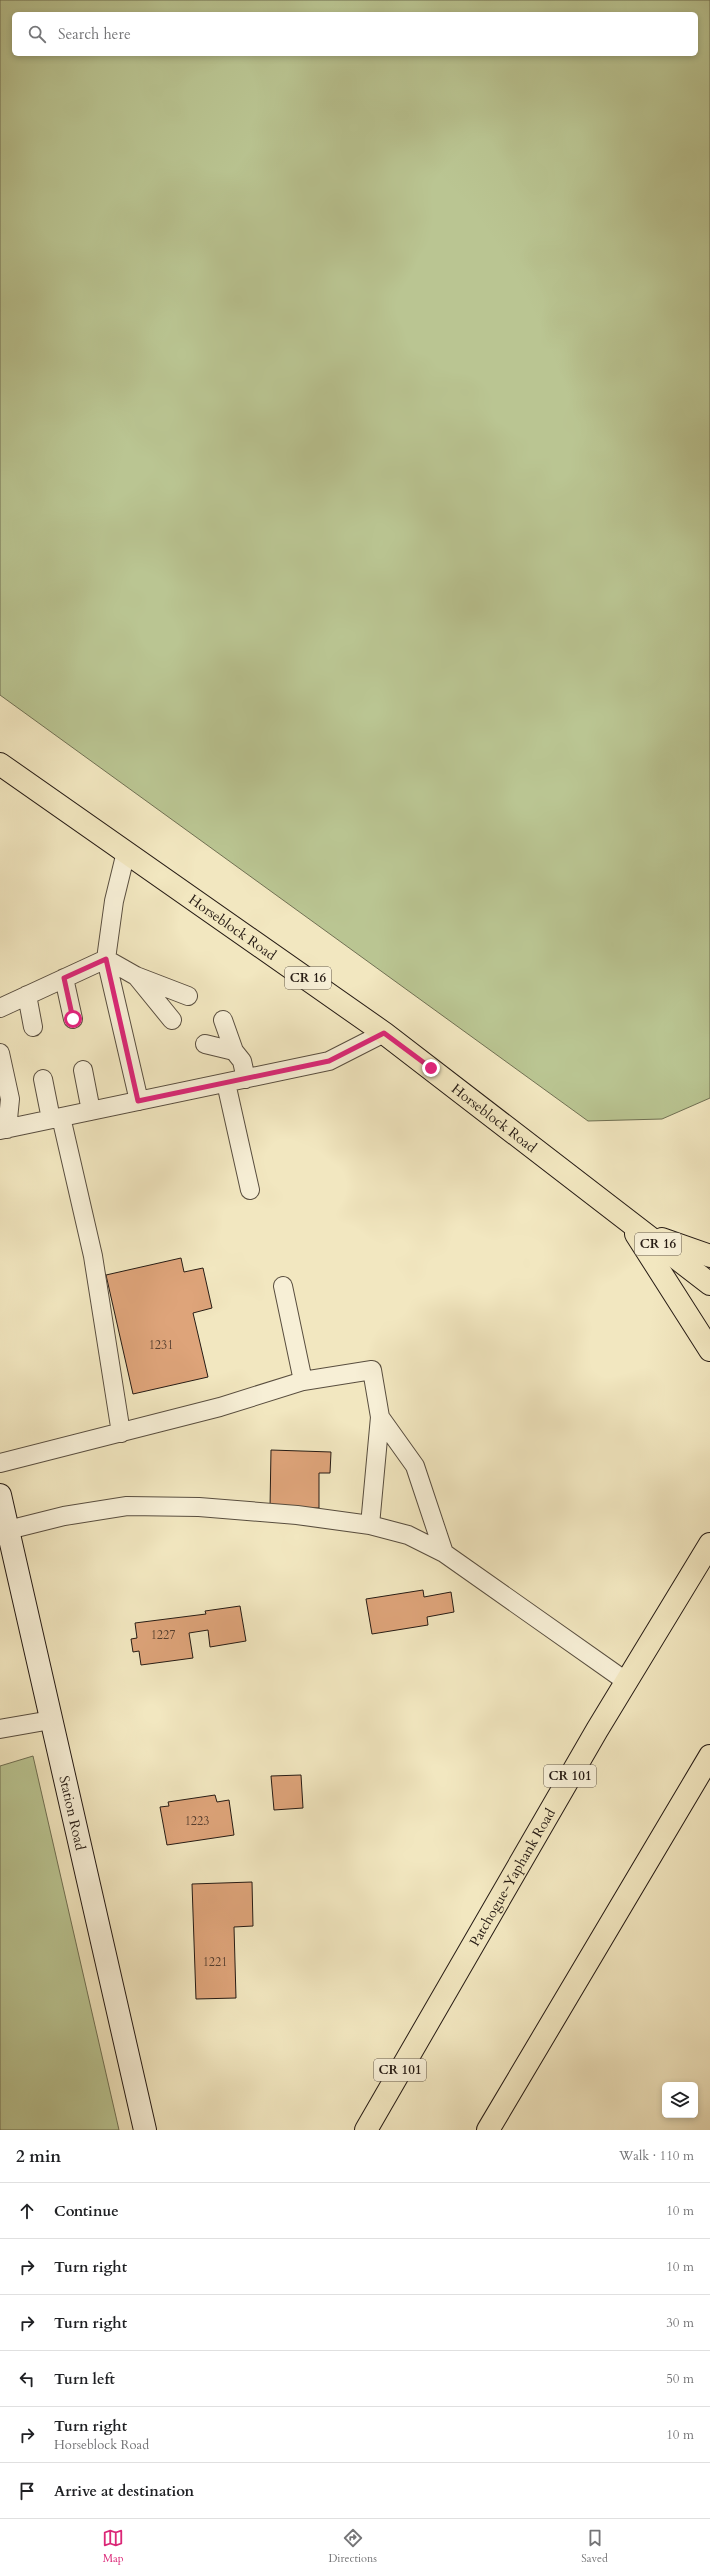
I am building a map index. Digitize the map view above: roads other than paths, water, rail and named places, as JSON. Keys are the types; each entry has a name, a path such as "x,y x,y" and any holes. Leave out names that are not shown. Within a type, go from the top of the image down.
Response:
{"main road":[{"name":"Horseblock Road","path":"0,764 384,1033 710,1284"},
{"path":"627,1219 710,1350"},
{"path":"645,1233 710,1256"},
{"name":"Station Road","path":"0,1495 145,2130"},
{"name":"Patchogue-Yaphank Road","path":"366,2130 597,1730 710,1544"},
{"path":"488,2130 710,1756"}],"lane":[{"path":"126,852 114,901 106,959 138,1101"},
{"path":"106,959 136,976 188,996"},
{"path":"0,1008 106,959"},
{"path":"136,976 172,1020"},
{"path":"64,978 73,1019"},
{"path":"27,995 33,1026"},
{"path":"223,1020 234,1051 242,1061 246,1079"},
{"path":"0,1054 10,1099 4,1130 329,1061 384,1033"},
{"path":"205,1044 234,1051"},
{"path":"83,1070 91,1111"},
{"path":"43,1079 56,1118 93,1256 121,1432"},
{"path":"226,1083 250,1190"},
{"path":"282,1286 303,1381"},
{"path":"0,1463 220,1407 303,1381 372,1370 380,1417 370,1525"},
{"path":"380,1417 415,1466 444,1553"},
{"path":"8,1530 64,1516 127,1506 199,1507 297,1515 370,1525 408,1535 444,1553 627,1682"},
{"path":"0,1729 51,1720"}]}
